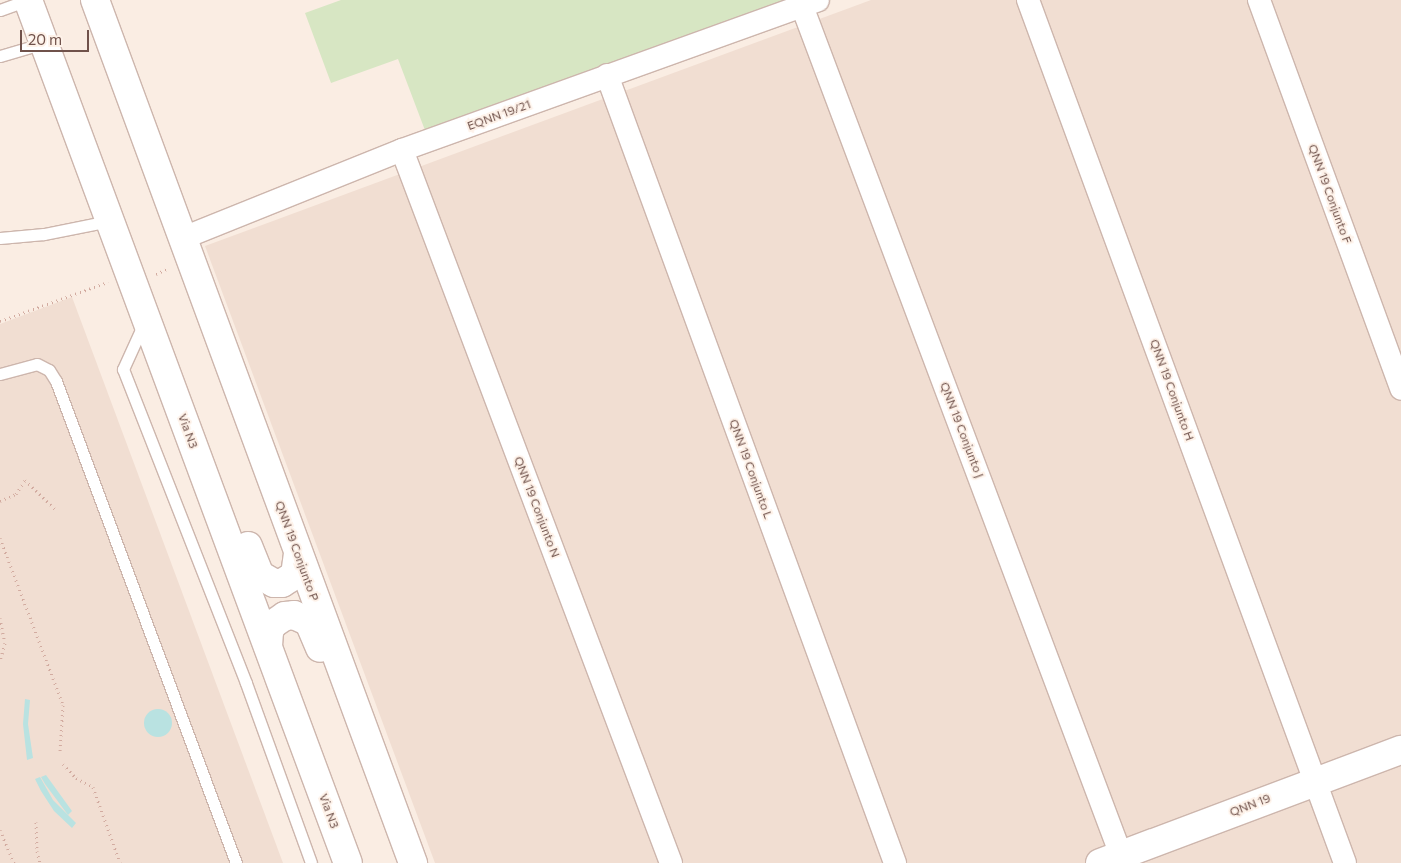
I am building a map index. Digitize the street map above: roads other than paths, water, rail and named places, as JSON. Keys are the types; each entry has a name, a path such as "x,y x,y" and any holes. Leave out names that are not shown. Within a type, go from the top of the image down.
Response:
{"main road":[{"name":"Via N3","path":"28,0 348,863"},
{"path":"95,0 186,248"},
{"name":"QNN 19 Conjunto P","path":"186,248 409,852"},
{"path":"150,328 211,444 260,575 274,583 289,580 298,568 298,553"},
{"path":"268,646 269,631 285,616 302,617 314,629 365,779 409,852"},
{"name":"QNN 19","path":"1115,860 1315,780 1401,750"}],"street":[{"name":"QNN 19 Conjunto H","path":"1028,0 1345,863"},
{"name":"QNN 19 Conjunto F","path":"1259,0 1401,389"},
{"name":"EQNN 19/21","path":"186,248 402,150 810,3"},
{"name":"QNN 19 Conjunto J","path":"810,3 1115,860"},
{"name":"QNN 19 Conjunto L","path":"607,75 895,863"},
{"name":"QNN 19 Conjunto N","path":"402,150 671,863"}],"lane":[{"path":"0,10 28,0"},
{"path":"0,56 44,43"},
{"path":"0,238 44,234 110,221"},
{"path":"150,328 123,369 246,684 311,863"},
{"path":"0,374 37,364 49,370 56,381 236,863"}],"water":[{"path":"25,699 30,700 28,724 33,758 27,760 23,724"},
{"path":"158,709 168,713 172,723 168,733 158,737 148,733 144,723 148,713"},
{"path":"46,775 72,811 68,815 41,777"},
{"path":"40,777 53,800 76,823 72,828 54,811 41,791 35,779"}]}
